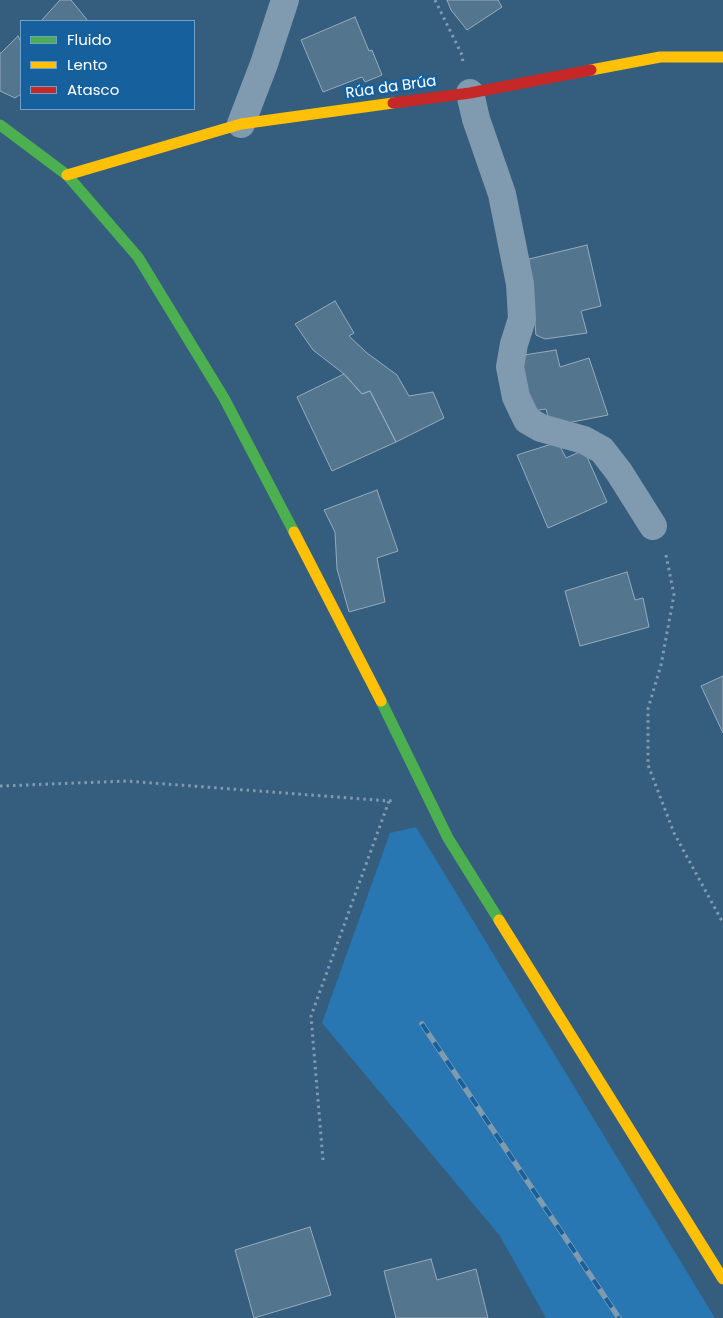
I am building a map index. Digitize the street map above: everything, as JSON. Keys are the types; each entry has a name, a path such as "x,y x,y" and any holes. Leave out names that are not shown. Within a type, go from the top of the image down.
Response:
{"street":[{"path":"241,124 264,64 285,0"},
{"name":"Rúa da Brúa","path":"68,175 241,124 470,93 660,57 723,56"},
{"path":"470,93 476,119 502,194 520,284 522,319 514,344 510,367 516,397 527,420 541,428 584,440 602,450 619,472 653,526"},
{"path":"0,125 68,175 138,257 224,398 357,652 448,838 723,1279"}],"path":[{"path":"435,0 462,55 470,93"},
{"path":"653,526 666,555 674,595 661,665 648,708 648,766 674,833 723,923"},
{"path":"0,786 127,781 388,801 426,792"},
{"path":"323,1160 311,1016 388,801"}],"shaded area":[{"path":"416,827 715,1318 546,1318 500,1236 322,1023 390,833"}],"building":[{"path":"60,0 71,0 87,20 42,20"},
{"path":"447,0 498,0 502,7 467,30 451,10"},
{"path":"355,17 369,51 372,50 382,75 365,82 362,77 323,92 301,40"},
{"path":"18,36 20,40 20,95 15,98 0,91 1,53"},
{"path":"587,245 601,306 581,311 587,333 545,339 536,335 529,259"},
{"path":"335,301 354,333 349,336 367,353 397,375 409,396 433,392 444,418 396,442 370,391 362,394 344,374 313,350 295,324"},
{"path":"556,350 560,367 589,358 608,415 557,425 549,421 546,409 532,411 521,377 524,355"},
{"path":"344,374 362,394 370,391 396,442 332,471 297,397"},
{"path":"558,442 566,458 584,450 607,502 548,528 517,455"},
{"path":"377,490 398,551 377,558 385,602 349,612 337,569 335,532 324,510"},
{"path":"627,572 635,600 643,598 649,627 580,646 565,591"},
{"path":"723,676 723,733 701,686"},
{"path":"310,1227 331,1295 254,1318 235,1250"},
{"path":"431,1259 437,1280 476,1269 488,1318 396,1318 384,1271"}],"railway":[{"path":"422,1024 619,1318"}],"traffic: fast":[{"path":"0,125 67,175 138,257 224,398 294,532"},
{"path":"381,701 448,838 499,920"}],"traffic: slow":[{"path":"591,70 660,57 723,57"},
{"path":"67,175 241,124 393,103"},
{"path":"294,532 381,701"},
{"path":"499,920 723,1279"}],"traffic: jam":[{"path":"393,103 470,93 591,70"}]}
